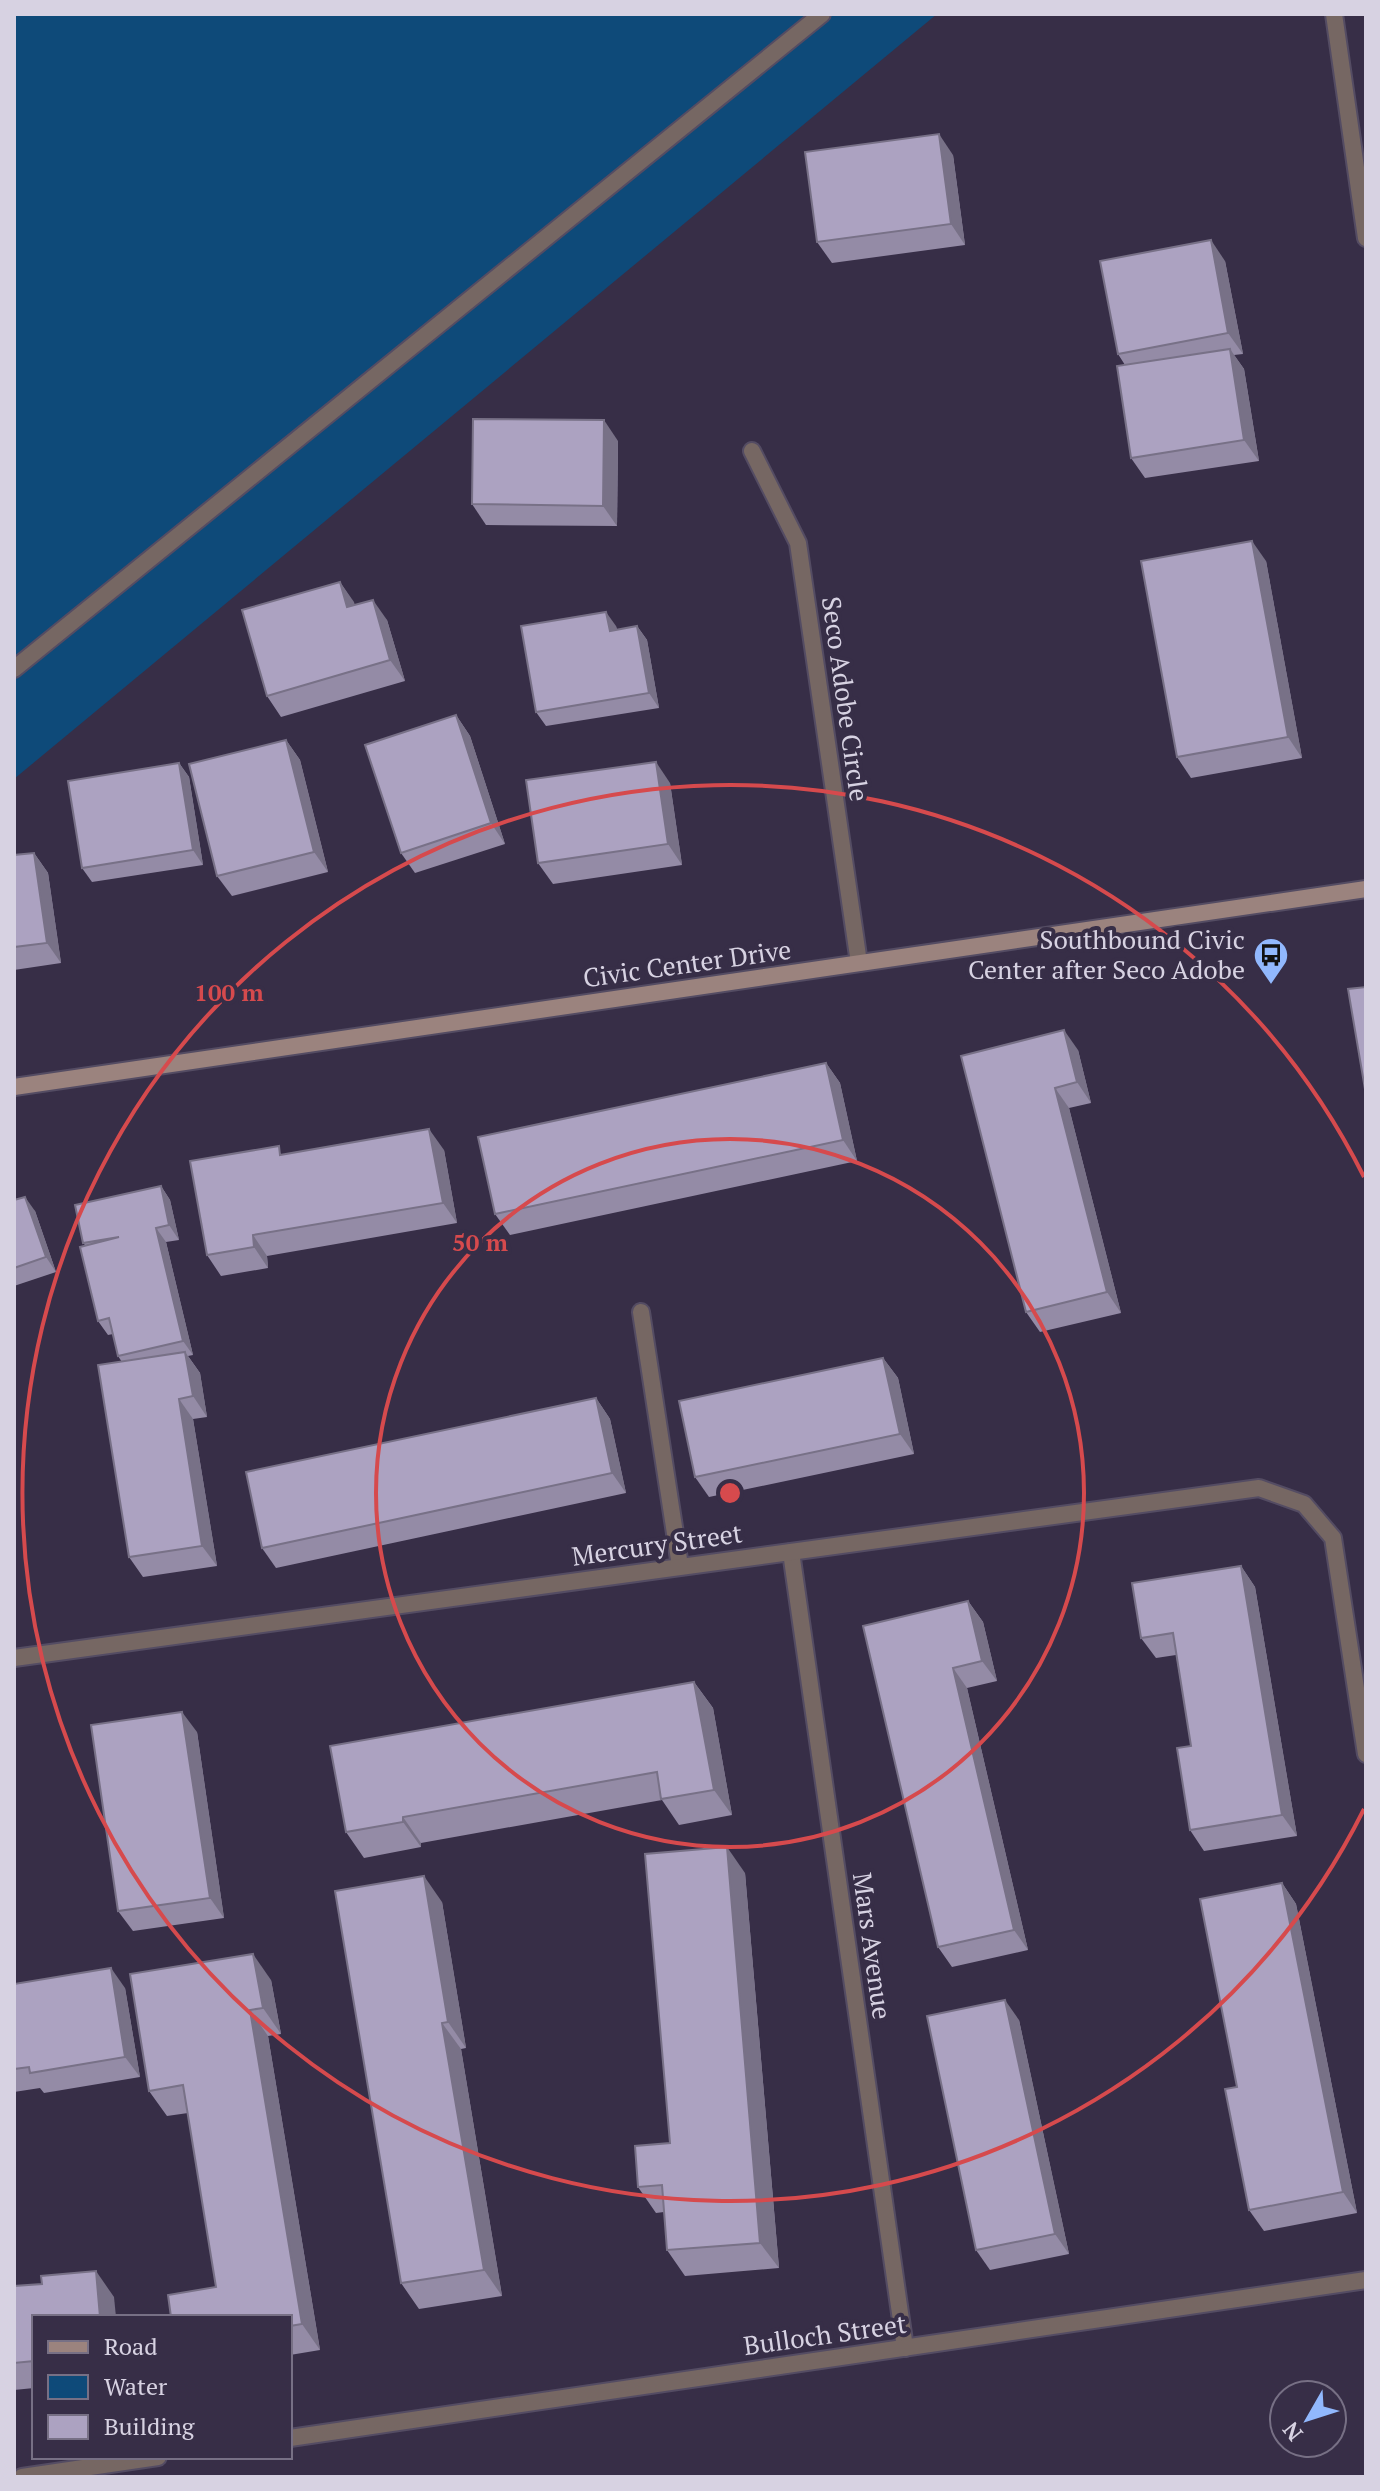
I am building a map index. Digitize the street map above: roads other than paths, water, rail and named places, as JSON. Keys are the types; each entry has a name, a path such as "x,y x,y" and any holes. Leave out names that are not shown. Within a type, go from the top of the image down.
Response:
{"street":[{"path":"14,669 822,14"},
{"path":"1334,14 1366,238"},
{"name":"Seco Adobe Circle","path":"752,451 798,543 859,963"},
{"name":"Civic Center Drive","path":"14,1087 1366,889"},
{"path":"641,1312 680,1566"},
{"name":"Mercury Street","path":"14,1658 1259,1488 1304,1504 1333,1538 1366,1754"},
{"name":"Mars Avenue","path":"791,1552 905,2348"},
{"name":"Bulloch Street","path":"292,2438 1366,2280"},
{"path":"22,2477 144,2459"}],"water":[{"path":"14,14 937,14 14,779"}],"place":[{"name":"Southbound Civic Center after Seco Adobe","path":"1271,986"}]}
